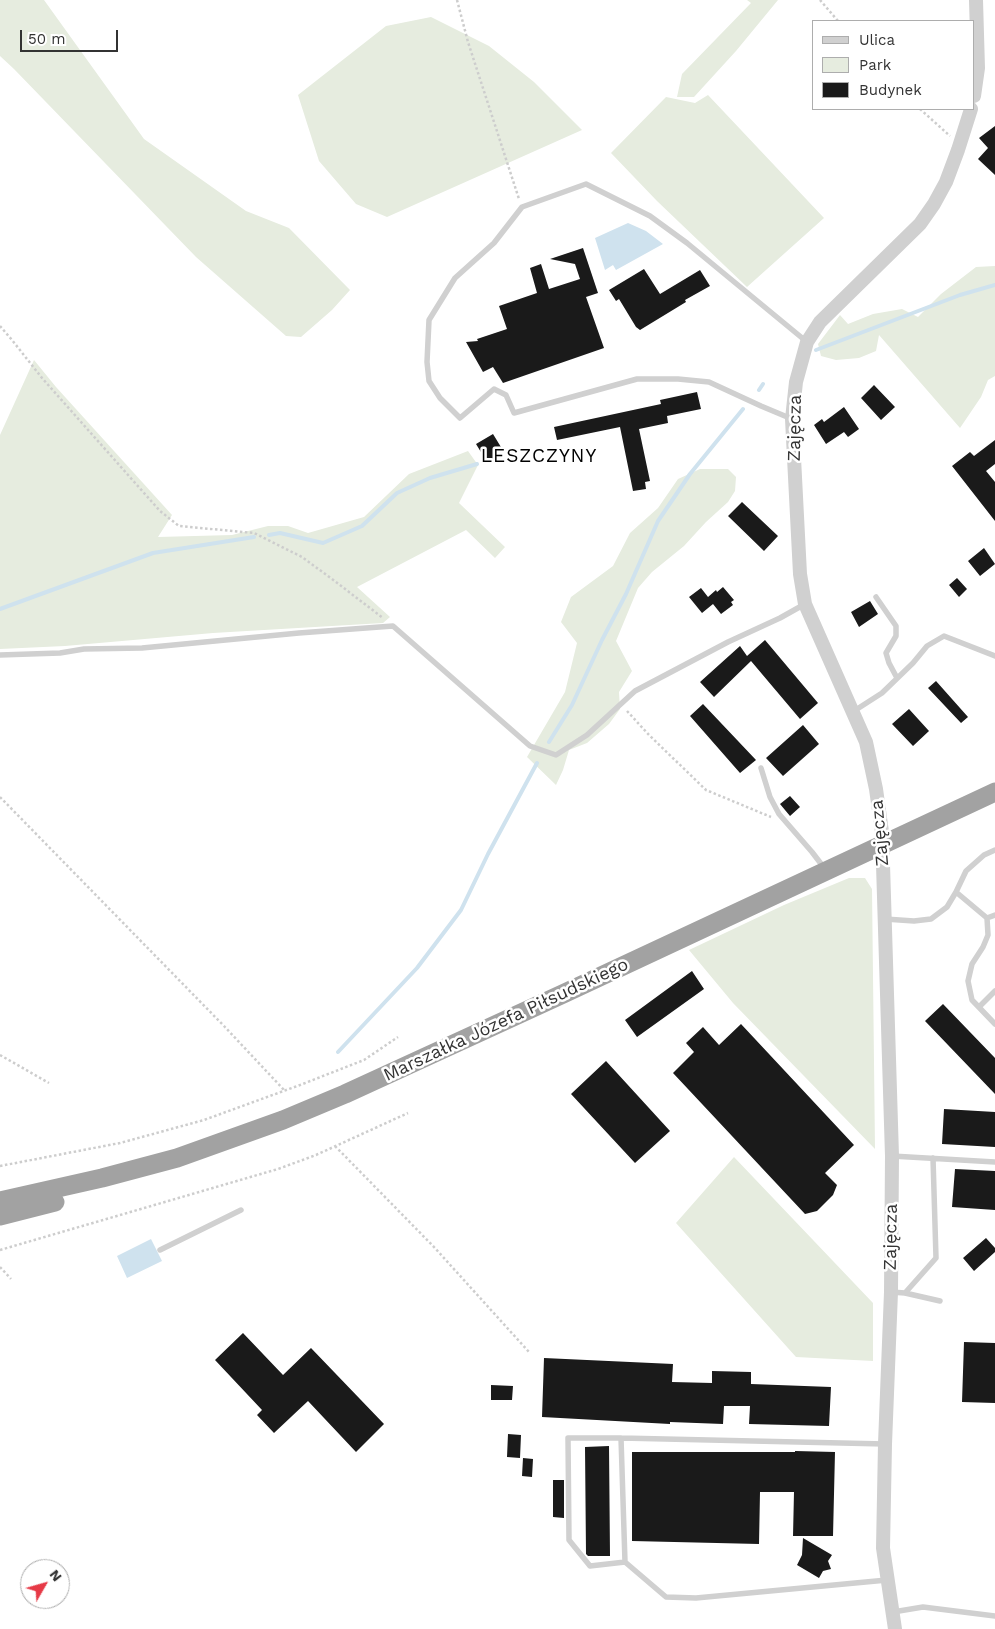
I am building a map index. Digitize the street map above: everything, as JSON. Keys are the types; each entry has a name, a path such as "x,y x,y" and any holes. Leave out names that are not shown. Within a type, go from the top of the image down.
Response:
{"highway":[{"name":"Marszałka Józefa Piłsudskiego","path":"0,1201 177,1158 283,1120 345,1094 565,993 995,792"},
{"path":"0,1216 115,1186 156,1170 177,1158"}],"street":[{"path":"975,89 978,68 976,0"},
{"name":"Zajęcza","path":"895,1629 883,1548 885,1444 898,1293 882,832 876,789 866,742 805,604 800,574 792,419 796,382 807,342 820,322 920,224 946,182 971,110"}],"lane":[{"path":"792,419 709,382 683,379 637,379 514,413 506,395 494,390 460,418 440,398 429,381 427,362 429,320 455,278 494,243 522,208 586,184 650,216 807,342"},
{"path":"876,597 895,622 896,636 886,653 897,678"},
{"path":"0,656 60,653 84,649 142,648 394,626 530,746 556,755 587,735 635,691 805,604"},
{"path":"853,712 882,693 914,663 927,646 944,636 995,656"},
{"path":"761,768 770,797 779,814 826,871"},
{"path":"885,919 914,921 931,919 947,907 966,871 984,855 995,850"},
{"path":"956,892 987,918 988,935 984,947 972,964 968,981 972,1000 995,1024"},
{"path":"987,918 995,915"},
{"path":"979,1007 995,991"},
{"path":"892,1156 995,1162"},
{"path":"898,1293 936,1258 933,1158"},
{"path":"160,1250 241,1210"},
{"path":"898,1293 940,1301"},
{"path":"885,1444 568,1438 569,1540 590,1566 625,1562 666,1597 714,1596 887,1580"},
{"path":"621,1438 625,1562"},
{"path":"893,1612 924,1608 995,1616"}],"path":[{"path":"456,0 522,208"},
{"path":"820,0 837,20"},
{"path":"921,110 960,145"},
{"path":"0,326 42,378 160,511 179,526 254,533 302,558 332,578 394,626"},
{"path":"621,704 649,735 706,790 786,823"},
{"path":"0,797 218,1019 285,1091"},
{"path":"0,1166 120,1143 204,1120 364,1060 398,1037"},
{"path":"0,1055 49,1083"},
{"path":"0,1250 278,1168 335,1146 408,1113"},
{"path":"335,1146 434,1247 529,1352"},
{"path":"0,1267 11,1279"}],"green space":[{"path":"0,0 44,0 144,139 246,211 289,228 350,290 332,310 301,337 286,336 196,257 0,56"},
{"path":"747,0 778,0 736,51 694,97 677,97 682,74 751,3"},
{"path":"431,17 489,46 534,82 582,130 387,217 356,204 319,161 298,95 386,26"},
{"path":"708,95 824,218 747,287 657,201 611,153 666,97 695,103"},
{"path":"995,266 995,376 988,380 981,397 960,428 879,335 876,351 859,358 836,360 821,356 818,344 840,315 848,324 873,314 902,309 918,317 941,294 976,267"},
{"path":"34,360 56,387 172,515 158,537 232,535 268,526 288,526 308,533 364,517 409,474 468,451 478,465 459,503 505,547 495,558 466,530 357,587 390,617 383,623 213,633 65,646 0,649 0,435"},
{"path":"700,469 728,469 736,477 735,491 728,502 684,546 652,572 638,588 616,641 632,671 619,692 620,709 609,724 587,743 569,750 556,785 527,757 565,692 577,643 561,622 571,597 613,566 630,533 658,508 678,479"},
{"path":"849,878 865,878 872,889 875,1149 733,1003 689,950 784,905"},
{"path":"734,1157 873,1303 873,1361 796,1357 676,1223"}],"water":[{"path":"628,223 646,231 663,244 616,270 613,265 605,270 595,238"},
{"path":"151,1239 162,1261 127,1278 117,1256"}],"building":[{"path":"995,126 995,175 978,159 988,148 979,138"},
{"path":"583,248 598,293 586,297 604,348 503,383 493,367 483,372 466,342 478,341 477,339 507,329 499,306 537,293 530,268 541,264 549,289 580,279 575,264 550,259"},
{"path":"644,269 660,294 700,270 710,286 640,330 636,327 619,299 616,301 609,290"},
{"path":"874,385 895,407 881,420 861,398"},
{"path":"697,392 701,409 667,416 668,423 639,429 650,481 645,482 646,489 633,491 620,427 557,440 554,427 661,404 660,400"},
{"path":"844,407 859,429 848,437 844,432 826,444 814,425 822,419 824,422"},
{"path":"493,434 504,452 487,462 476,444"},
{"path":"995,440 995,464 986,471 995,482 995,521 952,466 970,452 974,456"},
{"path":"742,502 778,536 764,551 728,516"},
{"path":"984,548 995,564 980,576 968,561"},
{"path":"957,578 967,589 959,597 949,585"},
{"path":"723,587 734,600 731,602 733,605 721,614 713,604 702,613 689,597 701,588 708,597"},
{"path":"870,601 878,614 859,627 851,612"},
{"path":"765,640 818,703 800,719 751,661 714,697 700,682 740,646 747,656"},
{"path":"936,681 968,717 961,723 928,688"},
{"path":"703,704 756,760 740,773 690,716"},
{"path":"909,709 929,731 913,746 892,724"},
{"path":"803,725 819,744 783,776 766,758"},
{"path":"790,796 800,807 790,816 780,804"},
{"path":"692,971 704,989 637,1037 625,1020"},
{"path":"943,1004 995,1058 995,1094 925,1021"},
{"path":"741,1024 854,1145 825,1173 837,1185 833,1195 817,1211 805,1214 673,1073 694,1052 686,1043 703,1027 719,1045"},
{"path":"606,1061 670,1131 635,1163 571,1094"},
{"path":"944,1109 995,1112 995,1147 942,1144"},
{"path":"955,1169 995,1171 995,1210 952,1207"},
{"path":"986,1238 995,1248 995,1252 974,1271 963,1258"},
{"path":"243,1333 283,1375 311,1348 384,1424 356,1452 308,1401 274,1433 257,1415 262,1410 215,1360"},
{"path":"964,1342 995,1343 995,1403 962,1402"},
{"path":"544,1358 673,1364 672,1382 712,1383 712,1371 751,1372 751,1384 831,1387 829,1426 749,1424 750,1406 724,1406 723,1424 670,1422 670,1424 542,1417"},
{"path":"491,1385 513,1386 512,1400 491,1400"},
{"path":"508,1434 521,1435 520,1458 507,1457"},
{"path":"609,1446 610,1556 588,1556 586,1554 585,1447"},
{"path":"632,1452 835,1452 833,1536 793,1536 794,1492 760,1492 759,1544 632,1541"},
{"path":"523,1458 533,1459 532,1477 522,1476"},
{"path":"553,1480 564,1480 564,1518 553,1517"},
{"path":"803,1538 832,1555 828,1561 831,1569 823,1571 819,1578 797,1565 802,1555"}],"waterway":[{"path":"816,350 960,295 995,285"},
{"path":"759,390 763,384"},
{"path":"549,742 572,705 626,594 658,521 690,474 743,409"},
{"path":"269,535 280,533 323,543 362,526 397,493 430,478 477,464"},
{"path":"0,609 153,553 254,537"},
{"path":"338,1052 417,968 461,910 488,854 537,763"}],"district":[{"name":"LESZCZYNY","path":"539,456"}]}
